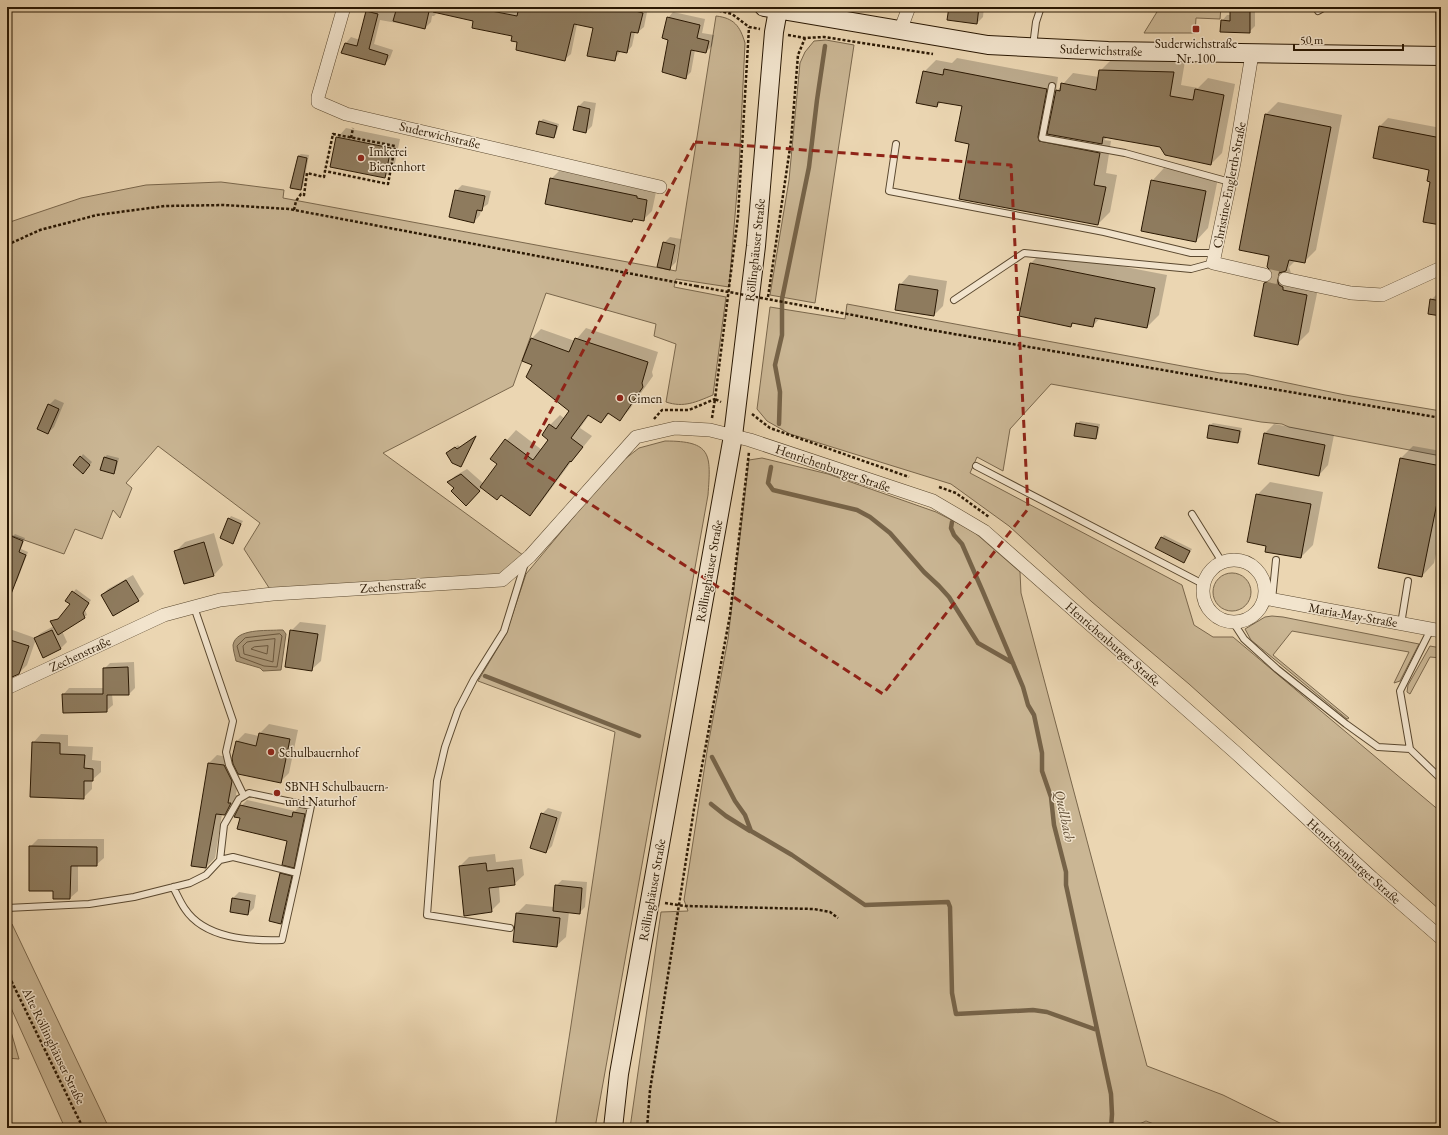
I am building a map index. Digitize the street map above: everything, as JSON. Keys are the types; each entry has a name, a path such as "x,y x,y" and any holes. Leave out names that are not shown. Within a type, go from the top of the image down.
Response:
{"main road":[{"name":"Suderwichstraße","path":"771,8 988,45 1108,51 1440,56"},
{"name":"Röllinghäuser Straße","path":"614,1128 620,1074 733,436 756,246 774,32 771,8"}],"street":[{"name":"Suderwichstraße","path":"344,7 318,97 318,102 346,114 660,187"},
{"path":"900,31 909,7"},
{"name":"Christine-Englerth-Straße","path":"1252,54 1230,182 1214,258 1265,275"},
{"path":"1285,279 1351,293 1382,295 1441,268"},
{"path":"636,437 675,428 710,430 733,436"},
{"name":"Henrichenburger Straße","path":"733,436 784,450 932,502 984,531 1235,752 1372,878 1441,938"},
{"name":"Zechenstraße","path":"7,688 164,615 220,600 273,594 502,580 527,558 636,437"},
{"path":"1233,559 1244,561 1254,567 1261,576 1268,599 1252,616 1233,622 1222,619 1213,614 1206,605 1203,594 1203,584 1207,574 1213,567 1222,562 1233,559"},
{"name":"Maria-May-Straße","path":"1268,599 1436,630"}],"lane":[{"path":"1033,47 1036,22 1041,7"},
{"path":"1318,12 1325,7"},
{"path":"1439,7 1440,56"},
{"path":"1052,86 1042,138 1125,153 1230,182"},
{"path":"896,144 889,191 1104,232 1214,258"},
{"path":"954,300 1024,253 1191,269 1214,258"},
{"path":"976,466 1203,584"},
{"path":"1192,514 1222,562"},
{"path":"510,928 427,915 436,780 445,747 458,710 474,679 504,631 527,558"},
{"path":"1268,599 1276,560"},
{"path":"1401,624 1408,581"},
{"path":"194,607 233,721 226,752 229,765 244,796"},
{"path":"1233,622 1244,639 1277,669 1346,724 1378,747 1410,749"},
{"path":"1436,630 1400,691 1410,749 1441,779"},
{"path":"7,908 89,904 134,897 173,887 190,883 206,876 220,860 224,825 239,799 249,793 311,806 282,940 256,940 224,936 196,921 185,910 173,887"},
{"path":"220,860 233,857 297,873"}],"path":[{"path":"704,7 720,8 732,14 749,27 738,216 710,430"},
{"path":"766,304 791,141 798,55 805,38"},
{"path":"294,210 296,201 301,194 304,195 307,173 324,177 325,171 334,134 395,146 388,184 325,171"},
{"path":"7,245 40,230 97,215 165,206 224,205 294,210 930,330 1441,418"},
{"path":"636,437 662,410 689,410 715,399"},
{"path":"753,414 754,407"},
{"path":"647,1128 650,1090 694,809 730,616 748,461"},
{"path":"650,901 679,905 814,909 830,912 838,918"},
{"name":"Alte Röllinghäuser Straße","path":"7,972 82,1128"}],"highlighted area":[{"path":"695,142 1011,165 1028,509 883,694 524,461"}],"shaded area":[{"path":"1160,7 1221,7 1220,19 1196,18 1195,33 1144,33"},
{"path":"716,16 732,21 741,32 745,43 739,168 729,287 676,279 674,287 726,297 713,395 695,402 684,404 672,404 666,402 676,344 654,336 656,324 546,293 513,386 383,453 527,558 502,580 273,594 244,549 260,523 158,446 126,483 132,488 120,518 113,510 102,539 75,529 64,554 7,534 7,223 81,198 146,185 221,182 284,190 283,198 676,271"},
{"path":"826,40 854,45 815,303 770,295 789,180 800,63 805,52 814,41"},
{"path":"847,304 1220,373 1245,374 1345,395 1441,411 1441,456 1289,427 1282,424 1261,422 1051,384 1010,429 1003,471 977,457 970,473 1182,585 1194,625 1213,637 1233,637 1441,812 1441,911 1189,684 1092,602 1009,526 951,484 790,434 767,421 757,409 770,307 845,319"},
{"path":"665,441 692,444 700,447 705,453 708,460 709,469 708,495 595,1128 555,1128 615,732 478,681 506,634 526,574 616,466 639,448"},
{"path":"762,458 828,474 936,512 973,531 1020,572 1021,593 1147,1066 1223,1095 1290,1128 1164,1128 1146,1121 1131,1128 630,1128 661,912 688,911 684,900 708,745 728,639 749,460"},
{"path":"1228,573 1236,573 1243,576 1248,581 1251,592 1248,603 1243,608 1236,611 1228,611 1221,608 1216,603 1213,596 1213,588 1216,581 1221,576"},
{"path":"1272,616 1419,644 1400,681 1394,683 1409,652 1292,631 1273,655 1349,718 1347,719 1251,640 1245,629 1265,617"},
{"path":"1430,646 1441,648 1441,658 1430,657 1410,694 1407,692 1408,685"},
{"path":"12,924 109,1128 65,1128 7,999 7,926"},
{"path":"7,1018 19,1059 7,1058"}],"water":[{"path":"283,630 286,634 281,670 263,671 260,668 236,661 233,645 235,640 240,636 246,633 260,631"}],"building":[{"path":"397,7 430,7 425,29 393,21"},
{"path":"434,7 471,7 517,16 519,7 620,7 643,13 638,33 631,32 627,53 617,51 615,61 587,56 593,28 574,24 565,61 516,50 517,42 511,41 512,36 472,28 473,21 433,12"},
{"path":"949,7 979,7 977,24 947,20"},
{"path":"1230,7 1250,7 1250,33 1220,32 1221,20 1230,21"},
{"path":"366,11 378,14 369,49 388,55 385,65 341,53 345,43 357,46"},
{"path":"667,17 700,25 697,38 709,41 706,53 691,50 686,79 662,72 668,40 662,38"},
{"path":"944,69 1047,89 1038,137 1039,141 1100,153 1094,185 1106,187 1098,225 959,199 969,144 955,141 962,106 938,102 937,107 916,103 923,71 943,75"},
{"path":"1099,70 1174,72 1170,96 1193,100 1195,89 1224,95 1211,165 1165,155 1160,147 1103,137 1102,144 1047,134 1056,90 1060,91 1061,83 1096,90"},
{"path":"578,106 590,109 586,133 573,130"},
{"path":"1265,114 1331,127 1305,263 1289,260 1286,271 1279,273 1277,278 1279,285 1283,287 1283,290 1307,295 1298,345 1254,336 1264,283 1271,280 1273,273 1267,267 1269,256 1239,250"},
{"path":"539,121 557,126 554,138 536,134"},
{"path":"1379,126 1441,138 1441,225 1423,222 1430,182 1427,181 1429,170 1373,158"},
{"name":"Imkerei Bienenhort","path":"336,137 391,148 385,178 330,167"},
{"path":"298,156 307,158 301,190 290,188"},
{"path":"550,178 637,196 637,198 647,200 644,221 633,219 632,222 545,204"},
{"path":"1151,180 1206,191 1196,242 1141,231"},
{"path":"455,190 485,196 482,211 477,210 474,223 449,217"},
{"path":"663,242 675,245 670,270 657,267"},
{"path":"1030,263 1155,288 1147,328 1095,318 1093,327 1072,323 1071,327 1019,316"},
{"path":"899,284 938,290 934,316 895,310"},
{"path":"1430,299 1441,301 1441,316 1428,314"},
{"path":"531,338 569,352 575,338 648,362 642,383 643,387 620,421 608,413 601,423 588,415 571,438 583,447 571,462 570,461 530,516 501,495 497,500 480,487 497,464 490,459 505,439 533,460 548,440 542,435 549,424 556,429 569,411 526,377 532,365 522,361"},
{"path":"48,404 59,409 48,434 37,429"},
{"path":"1076,423 1098,427 1096,439 1074,436"},
{"path":"1209,425 1240,431 1238,443 1207,438"},
{"path":"1264,433 1325,445 1319,476 1258,464"},
{"path":"476,436 461,467 452,463 446,453 455,447 457,449"},
{"path":"80,456 90,465 83,474 73,465"},
{"path":"104,457 117,461 114,474 100,470"},
{"path":"1400,458 1441,466 1441,504 1437,503 1422,577 1378,568"},
{"path":"461,474 480,491 466,506 451,491 454,488 447,482"},
{"path":"1256,494 1311,504 1301,558 1265,552 1266,546 1247,542"},
{"path":"228,518 241,524 233,544 220,538"},
{"path":"11,536 23,541 19,552 26,555 8,602 7,539 10,540"},
{"path":"1161,537 1190,551 1184,563 1155,548"},
{"path":"204,542 214,576 184,584 174,551"},
{"path":"126,580 139,601 113,616 101,595"},
{"path":"72,591 89,603 83,613 85,618 58,635 50,621 58,619 70,604 65,601"},
{"path":"52,630 61,649 43,658 34,638"},
{"path":"290,630 318,634 312,671 285,667"},
{"path":"7,639 29,646 19,674 12,677 7,675"},
{"path":"128,667 129,695 107,695 107,712 63,713 62,694 103,694 103,668"},
{"name":"Schulbauernhof","path":"259,733 290,739 281,783 238,774 233,764 232,758 236,741 256,746"},
{"path":"32,742 60,743 60,754 85,755 84,768 93,769 93,781 84,781 84,799 30,797"},
{"path":"208,763 224,765 232,781 228,803 231,803 225,815 216,814 206,868 191,866"},
{"path":"240,805 292,817 293,812 305,814 294,868 282,865 287,841 237,829 240,818 234,817"},
{"path":"541,813 557,818 546,853 530,848"},
{"path":"29,846 97,847 97,866 71,866 70,899 53,899 53,891 29,891"},
{"path":"486,863 487,871 513,868 515,885 489,888 492,912 464,916 459,866"},
{"path":"280,873 292,876 281,924 269,921"},
{"path":"555,885 582,888 580,914 553,911"},
{"path":"232,898 250,901 248,915 230,912"},
{"path":"516,913 560,918 557,947 513,942"}],"waterway":[{"path":"779,424 780,392 775,365 782,335 782,299 809,167 825,46"},
{"path":"771,467 768,483 773,490 857,510 870,517 890,533 924,572 949,597 978,643 1013,663"},
{"name":"Quellbach","path":"952,522 951,528 954,535 962,544 1023,687 1028,705 1034,715 1042,753 1042,771 1051,797 1054,825 1066,872 1066,885 1111,1094 1111,1128"},
{"path":"485,676 639,736"},
{"path":"712,757 735,801 745,815 751,831 792,855 865,905 948,902 950,907 952,993 956,1014 1033,1010 1047,1012 1097,1030"},
{"path":"711,804 726,816 750,831"}],"tunnel":[{"path":"1265,275 1285,279"}],"place":[{"name":"Suderwichstraße Nr. 100","path":"1196,29"},
{"name":"Imkerei Bienenhort","path":"361,158"},
{"name":"Cimen","path":"620,398"},
{"name":"Schulbauernhof","path":"271,752"},
{"name":"SBNH Schulbauern- und Naturhof","path":"277,793"}]}
